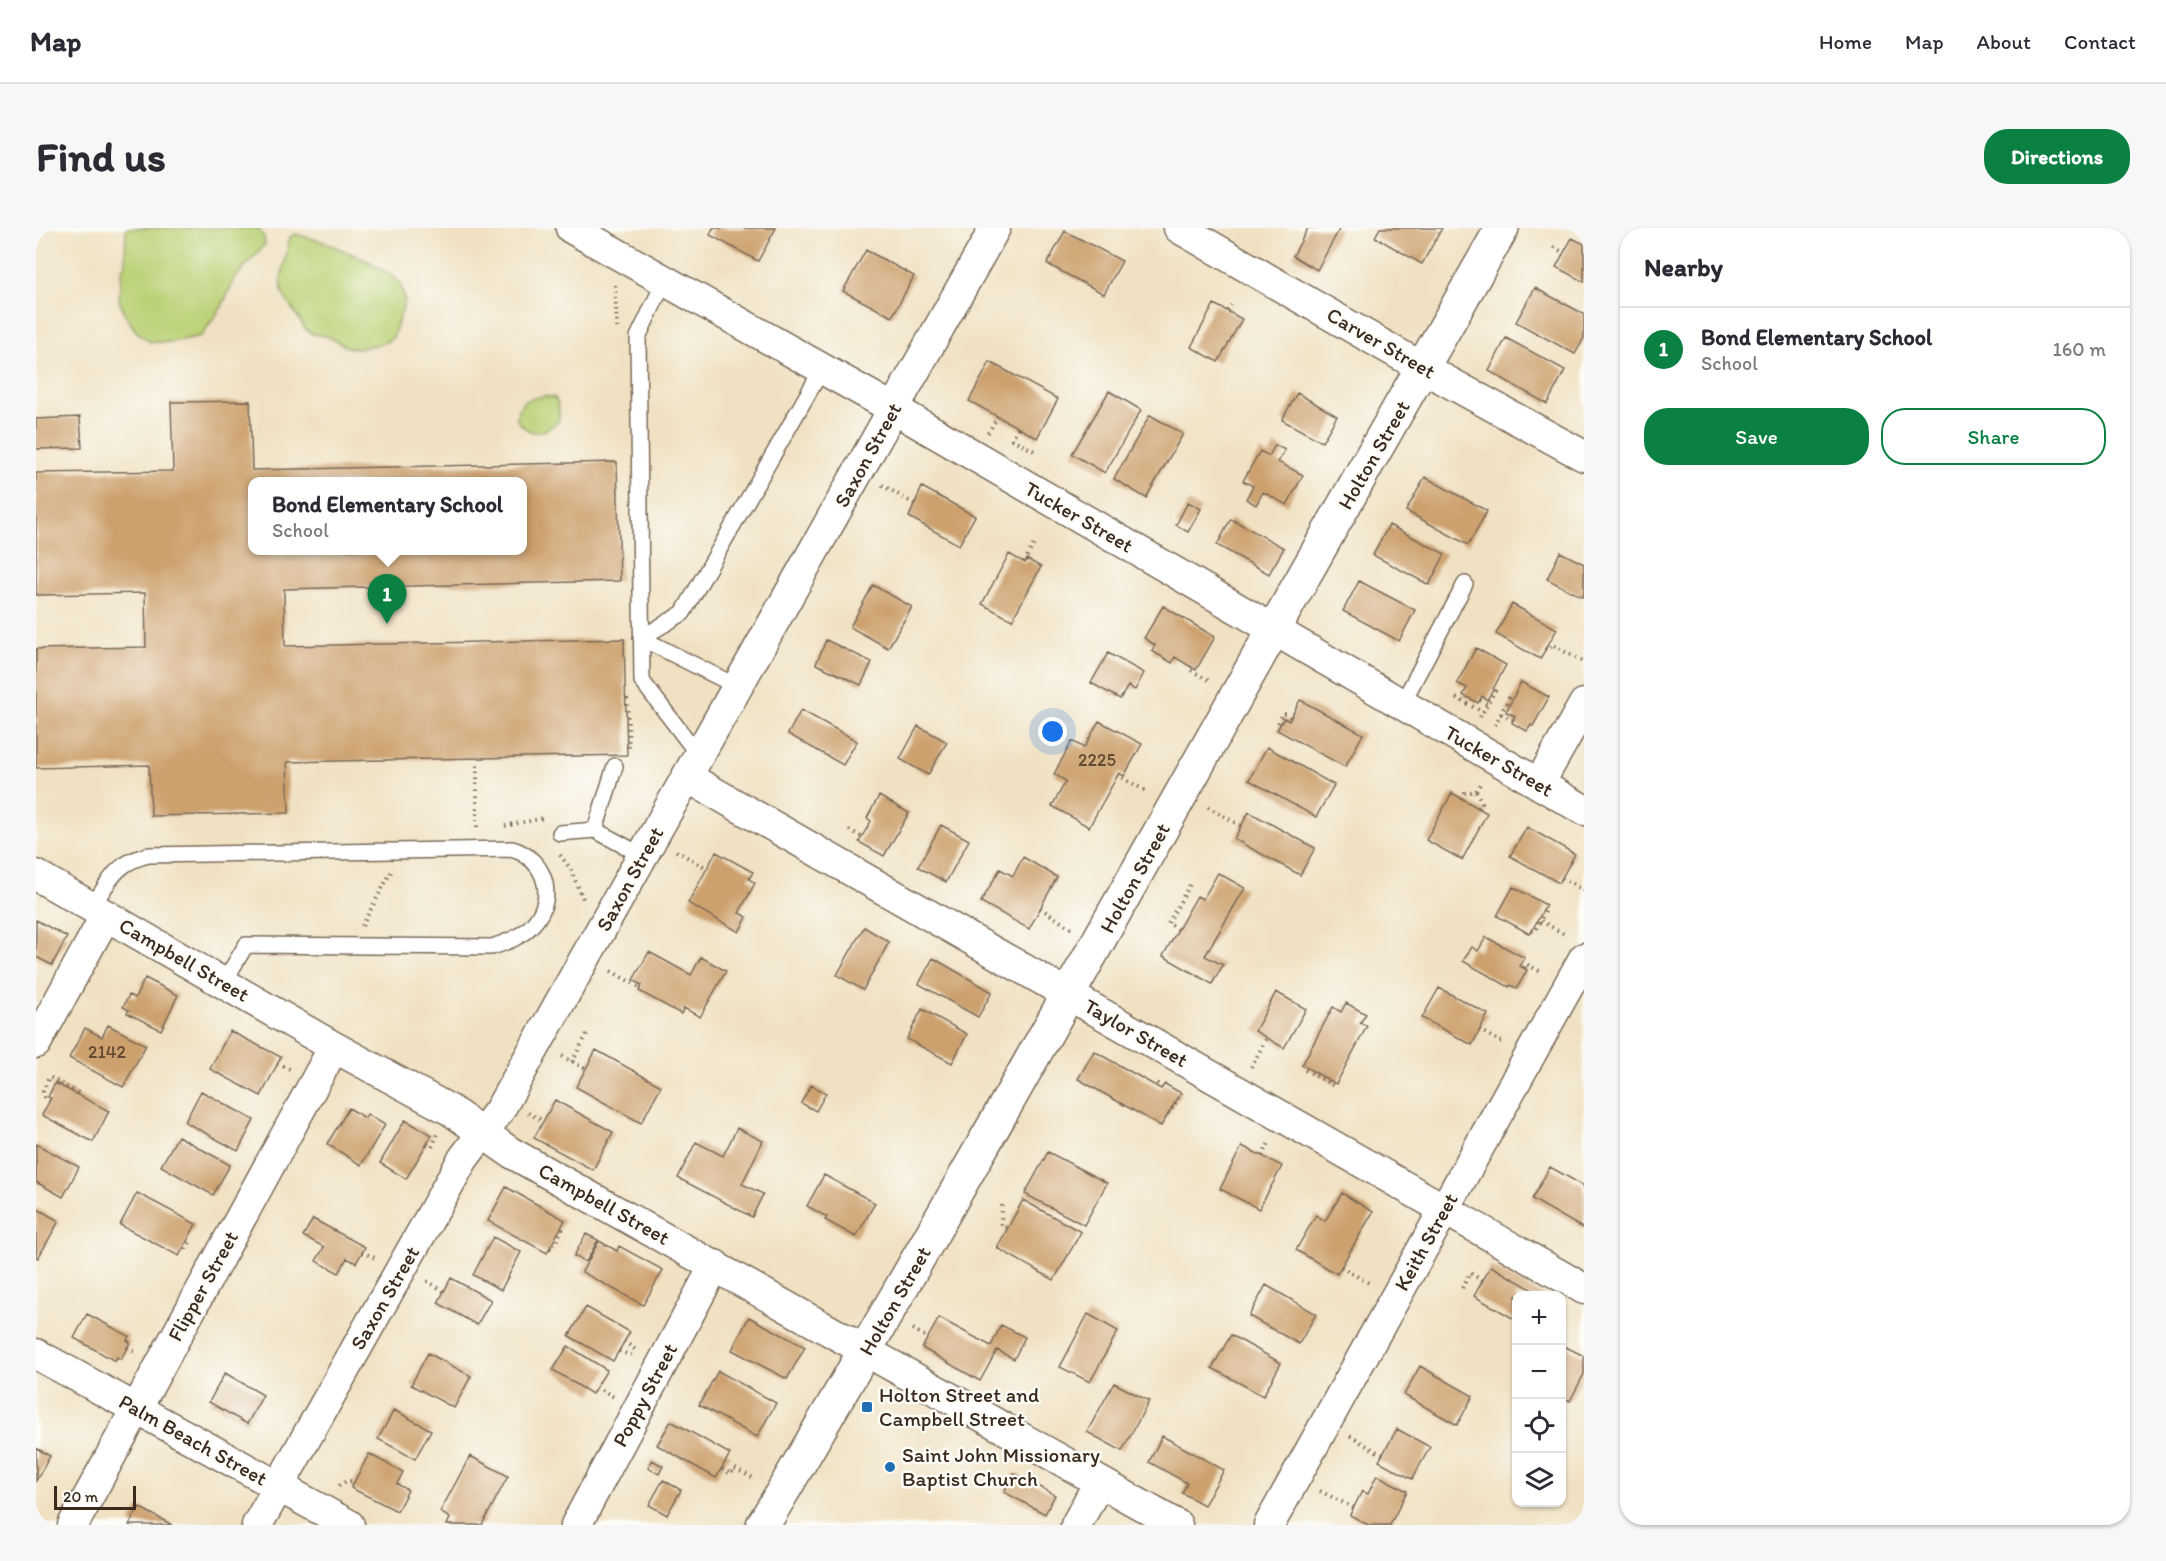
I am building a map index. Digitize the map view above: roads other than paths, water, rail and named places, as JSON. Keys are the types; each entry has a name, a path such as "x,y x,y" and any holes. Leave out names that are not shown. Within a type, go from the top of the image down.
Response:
{"street":[{"name":"Tucker Street","path":"571,228 894,410 1584,810"},
{"name":"Saxon Street","path":"257,1525 463,1159 499,1111 995,228"},
{"name":"Carver Street","path":"1179,228 1423,368 1584,456"},
{"name":"Holton Street","path":"763,1525 867,1350 1502,228"},
{"path":"1539,784 1584,704"},
{"name":"Taylor Street","path":"693,767 1069,995 1584,1289"},
{"name":"Campbell Street","path":"36,875 334,1047 450,1110 510,1152 1177,1525"},
{"path":"36,1043 99,911"},
{"name":"Keith Street","path":"1269,1525 1444,1209 1580,949"},
{"name":"Flipper Street","path":"73,1525 334,1047"},
{"name":"Poppy Street","path":"576,1525 715,1265"},
{"name":"Palm Beach Street","path":"36,1354 349,1525"},
{"path":"1076,1525 1099,1482"}],"lane":[{"path":"665,280 638,338 642,681 693,767"},
{"path":"641,638 683,613 822,369"},
{"path":"1402,704 1465,584"},
{"path":"641,638 738,687"},
{"path":"595,830 622,764"},
{"path":"560,833 595,830 643,856"},
{"path":"99,911 121,867 138,857 149,855 512,849 525,853 542,870 546,892 542,912 533,924 510,941 492,947 246,945 224,982"}],"place":[{"name":"Bond Elementary School","path":"387,624"},
{"name":"Holton Street and Campbell Street","path":"867,1407"},
{"name":"Saint John Missionary Baptist Church","path":"890,1467"}]}
